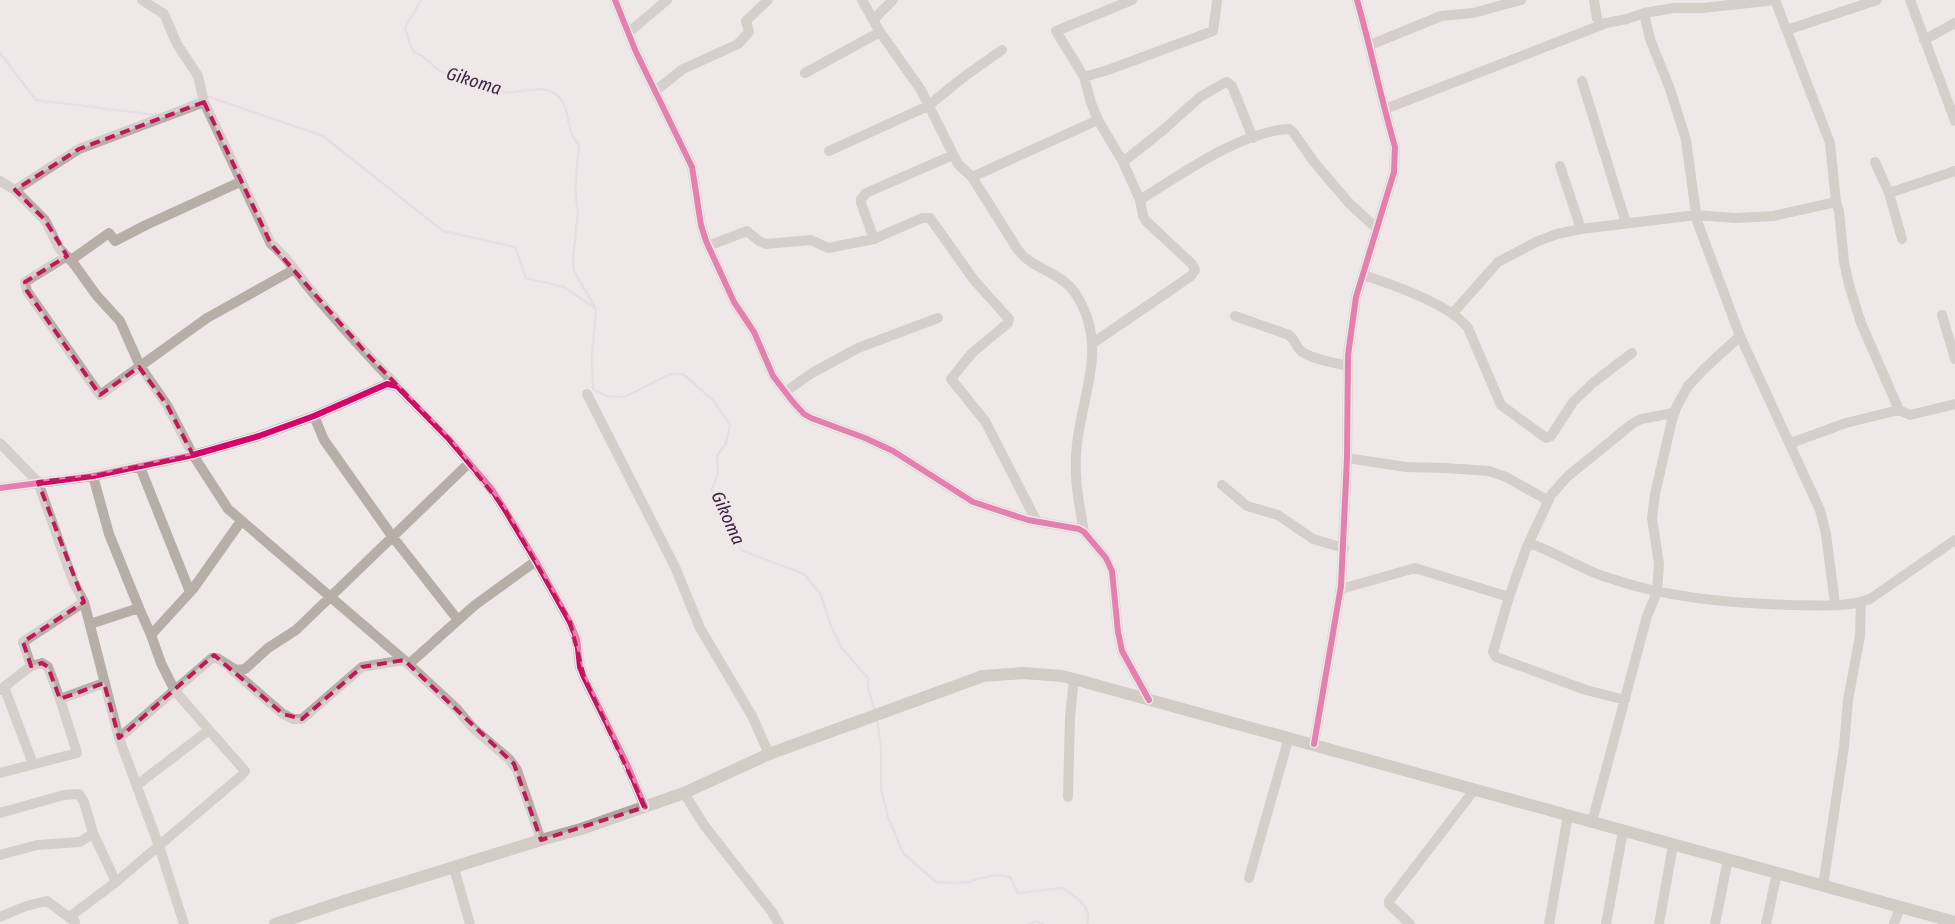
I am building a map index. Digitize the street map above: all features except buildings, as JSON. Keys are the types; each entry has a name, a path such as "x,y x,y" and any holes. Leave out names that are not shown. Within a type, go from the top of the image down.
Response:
{"main road":[{"path":"275,924 581,829 684,794 769,754 983,676 1024,672 1074,679 1955,922"}],"street":[{"path":"142,0 164,14 177,44 198,76 204,102 240,182 271,244 282,252 293,270 367,354 449,439 491,488 536,561 570,622 577,639 580,667 584,677 627,764 645,807"},
{"path":"615,0 628,33 692,167 701,225 708,246 734,302 754,332 773,376 785,392 804,414 893,451 973,502 1037,522 1079,529 1084,532 1106,558 1112,571 1118,632 1122,651 1149,700"},
{"path":"628,33 667,0"},
{"path":"655,91 683,69 738,44 749,32 746,20 768,0"},
{"path":"862,0 880,32 921,90 958,164 972,177 1023,257 1062,278 1070,286 1078,297 1091,328 1093,343 1092,366 1076,452 1075,475 1084,532"},
{"path":"874,19 893,0"},
{"path":"1093,343 1195,270 1192,264 1143,216 1140,200 1122,162 1098,120 1091,103 1084,76 1056,31 1132,0"},
{"path":"1314,744 1340,589 1344,548 1348,366 1356,297 1394,172 1396,158 1370,45 1357,0"},
{"path":"1370,45 1440,16 1473,12 1488,4 1521,0"},
{"path":"1594,0 1597,19 1604,24"},
{"path":"1385,109 1604,24 1674,8 1703,8 1775,0 1830,143 1848,285 1861,324 1899,410"},
{"path":"1788,30 1877,0"},
{"path":"1910,0 1955,122"},
{"path":"1084,76 1108,70 1213,31 1220,1"},
{"path":"1644,14 1650,38 1670,89 1686,140 1696,215 1740,336 1791,443 1820,510 1824,524 1835,604"},
{"path":"1924,40 1955,23"},
{"path":"805,73 880,32"},
{"path":"829,152 928,106 965,76 1002,50"},
{"path":"1582,81 1626,223"},
{"path":"1122,162 1131,157 1200,97 1224,82 1232,86 1253,138"},
{"path":"15,190 79,149 204,102"},
{"path":"972,177 1098,120"},
{"path":"1140,200 1192,168 1246,139 1284,130 1292,131 1314,162 1348,203 1376,228"},
{"path":"874,239 861,203 863,196 953,155"},
{"path":"1876,162 1902,239"},
{"path":"1560,166 1581,229"},
{"path":"1888,193 1955,171"},
{"path":"0,181 15,190 45,220 59,248 69,258 97,296 120,321 140,366 167,406 193,455 222,501 241,521 406,662 457,709 473,728 514,764 541,840"},
{"path":"240,182 146,225 114,242 109,233 25,282 27,291 100,395 207,318 293,270"},
{"path":"1453,313 1498,262 1548,236 1581,229 1696,215 1735,218 1773,216 1836,202"},
{"path":"708,246 747,230 766,244 811,240 828,248 874,239 922,218 930,218 970,275 1009,319 1008,323 972,353 951,379 985,421 1037,522"},
{"path":"1362,274 1400,287 1453,313 1468,328 1501,405 1546,438 1551,436 1574,402 1594,382 1632,353"},
{"path":"1942,314 1955,359"},
{"path":"1236,316 1288,335 1293,338 1297,348 1304,353 1348,366"},
{"path":"785,392 812,373 858,348 938,318"},
{"path":"1592,822 1647,616 1657,592 1659,564 1652,518 1655,494 1674,413 1688,386 1704,368 1740,336"},
{"path":"0,488 92,476 193,455 259,436 314,416 387,384 397,386"},
{"path":"587,394 675,567 700,628 752,716 769,754"},
{"path":"1791,443 1846,423 1899,410 1910,415 1955,404"},
{"path":"1625,700 1586,690 1496,657 1493,652 1509,597 1547,500 1568,476 1632,424 1641,418 1674,413"},
{"path":"314,416 324,440 392,536 458,620"},
{"path":"0,443 38,482 73,581 84,602 119,738 159,846 184,924"},
{"path":"1347,458 1406,467 1489,471 1506,476 1547,500"},
{"path":"119,738 212,658 217,658 236,670 246,669 268,648 296,630 329,596 469,463"},
{"path":"140,467 190,592"},
{"path":"74,923 72,915 77,910 116,882 245,771 175,691 160,663 151,635 138,608 109,534 92,476"},
{"path":"1222,485 1247,506 1278,516 1312,540 1344,548"},
{"path":"151,635 190,592 241,521"},
{"path":"1529,543 1568,562 1606,577 1657,592 1720,601 1816,606 1861,602 1870,599 1955,540"},
{"path":"227,665 283,714 293,719 302,719 362,667 406,662 446,633 458,620 536,561"},
{"path":"1340,589 1415,568 1509,597"},
{"path":"31,666 23,642 84,602"},
{"path":"1823,886 1843,756 1848,700 1860,636 1861,602"},
{"path":"90,624 138,608"},
{"path":"0,773 77,753 48,667 42,663 31,666 2,688 33,764"},
{"path":"1068,797 1070,717 1074,679"},
{"path":"60,699 104,683"},
{"path":"137,785 209,730"},
{"path":"1250,878 1289,737"},
{"path":"1410,924 1389,904 1389,901 1475,789"},
{"path":"0,813 76,793 82,798 94,833 116,882"},
{"path":"684,794 704,825 779,924"},
{"path":"1548,924 1568,815"},
{"path":"1606,924 1623,831"},
{"path":"0,855 37,845 80,842 94,833"},
{"path":"1659,924 1673,844"},
{"path":"1715,924 1728,859"},
{"path":"454,868 470,924"},
{"path":"1766,924 1777,873"},
{"path":"0,917 26,906 48,901 74,923"},
{"path":"1894,924 1900,907"}],"highlighted area":[{"path":"204,102 271,244 367,354 449,439 504,508 570,622 584,677 645,807 541,840 514,764 404,660 362,667 302,719 283,714 214,655 119,738 104,683 60,699 48,667 42,663 31,666 23,642 84,602 38,482 93,476 193,455 167,405 139,367 100,395 27,291 25,282 67,256 45,220 15,190 79,149"}],"waterway":[{"name":"Gikoma","path":"421,0 405,28 415,53 440,71 445,74 487,84 505,92 546,90 558,96 562,101 572,133 579,144 575,190 578,213 573,257 574,271 596,309 592,356 593,389 606,396 625,397 670,374 683,374 713,400 730,425 726,443 717,456 718,472 712,490 721,514 736,536 741,550 804,574 820,593 831,626 841,647 868,678 868,689 875,711"},
{"path":"0,53 36,100 157,115"},
{"path":"207,96 323,136 443,231 515,247 526,278 564,287 595,308"},
{"path":"188,103 201,97"},
{"name":"Gikoma","path":"877,719 881,746 881,788 888,817 903,853 936,882 969,882 997,875 1010,877 1018,893 1063,888 1085,907 1088,917 1087,924"},
{"name":"Gikoma","path":"1028,924 1037,921 1043,924"}],"cycle path":[{"path":"615,0 636,52 692,167 701,225 706,241 734,302 754,332 773,376 804,414 893,451 973,502 1028,520 1079,529 1084,532 1106,558 1112,571 1118,632 1122,651 1149,700"},
{"path":"1314,744 1341,586 1347,458 1348,355 1356,297 1394,172 1395,147 1357,0"},
{"path":"0,488 93,476 193,455 259,436 314,416 387,384 397,386 449,439 491,488 536,561 570,622 577,639 580,667 584,677 627,764 645,807"}]}
